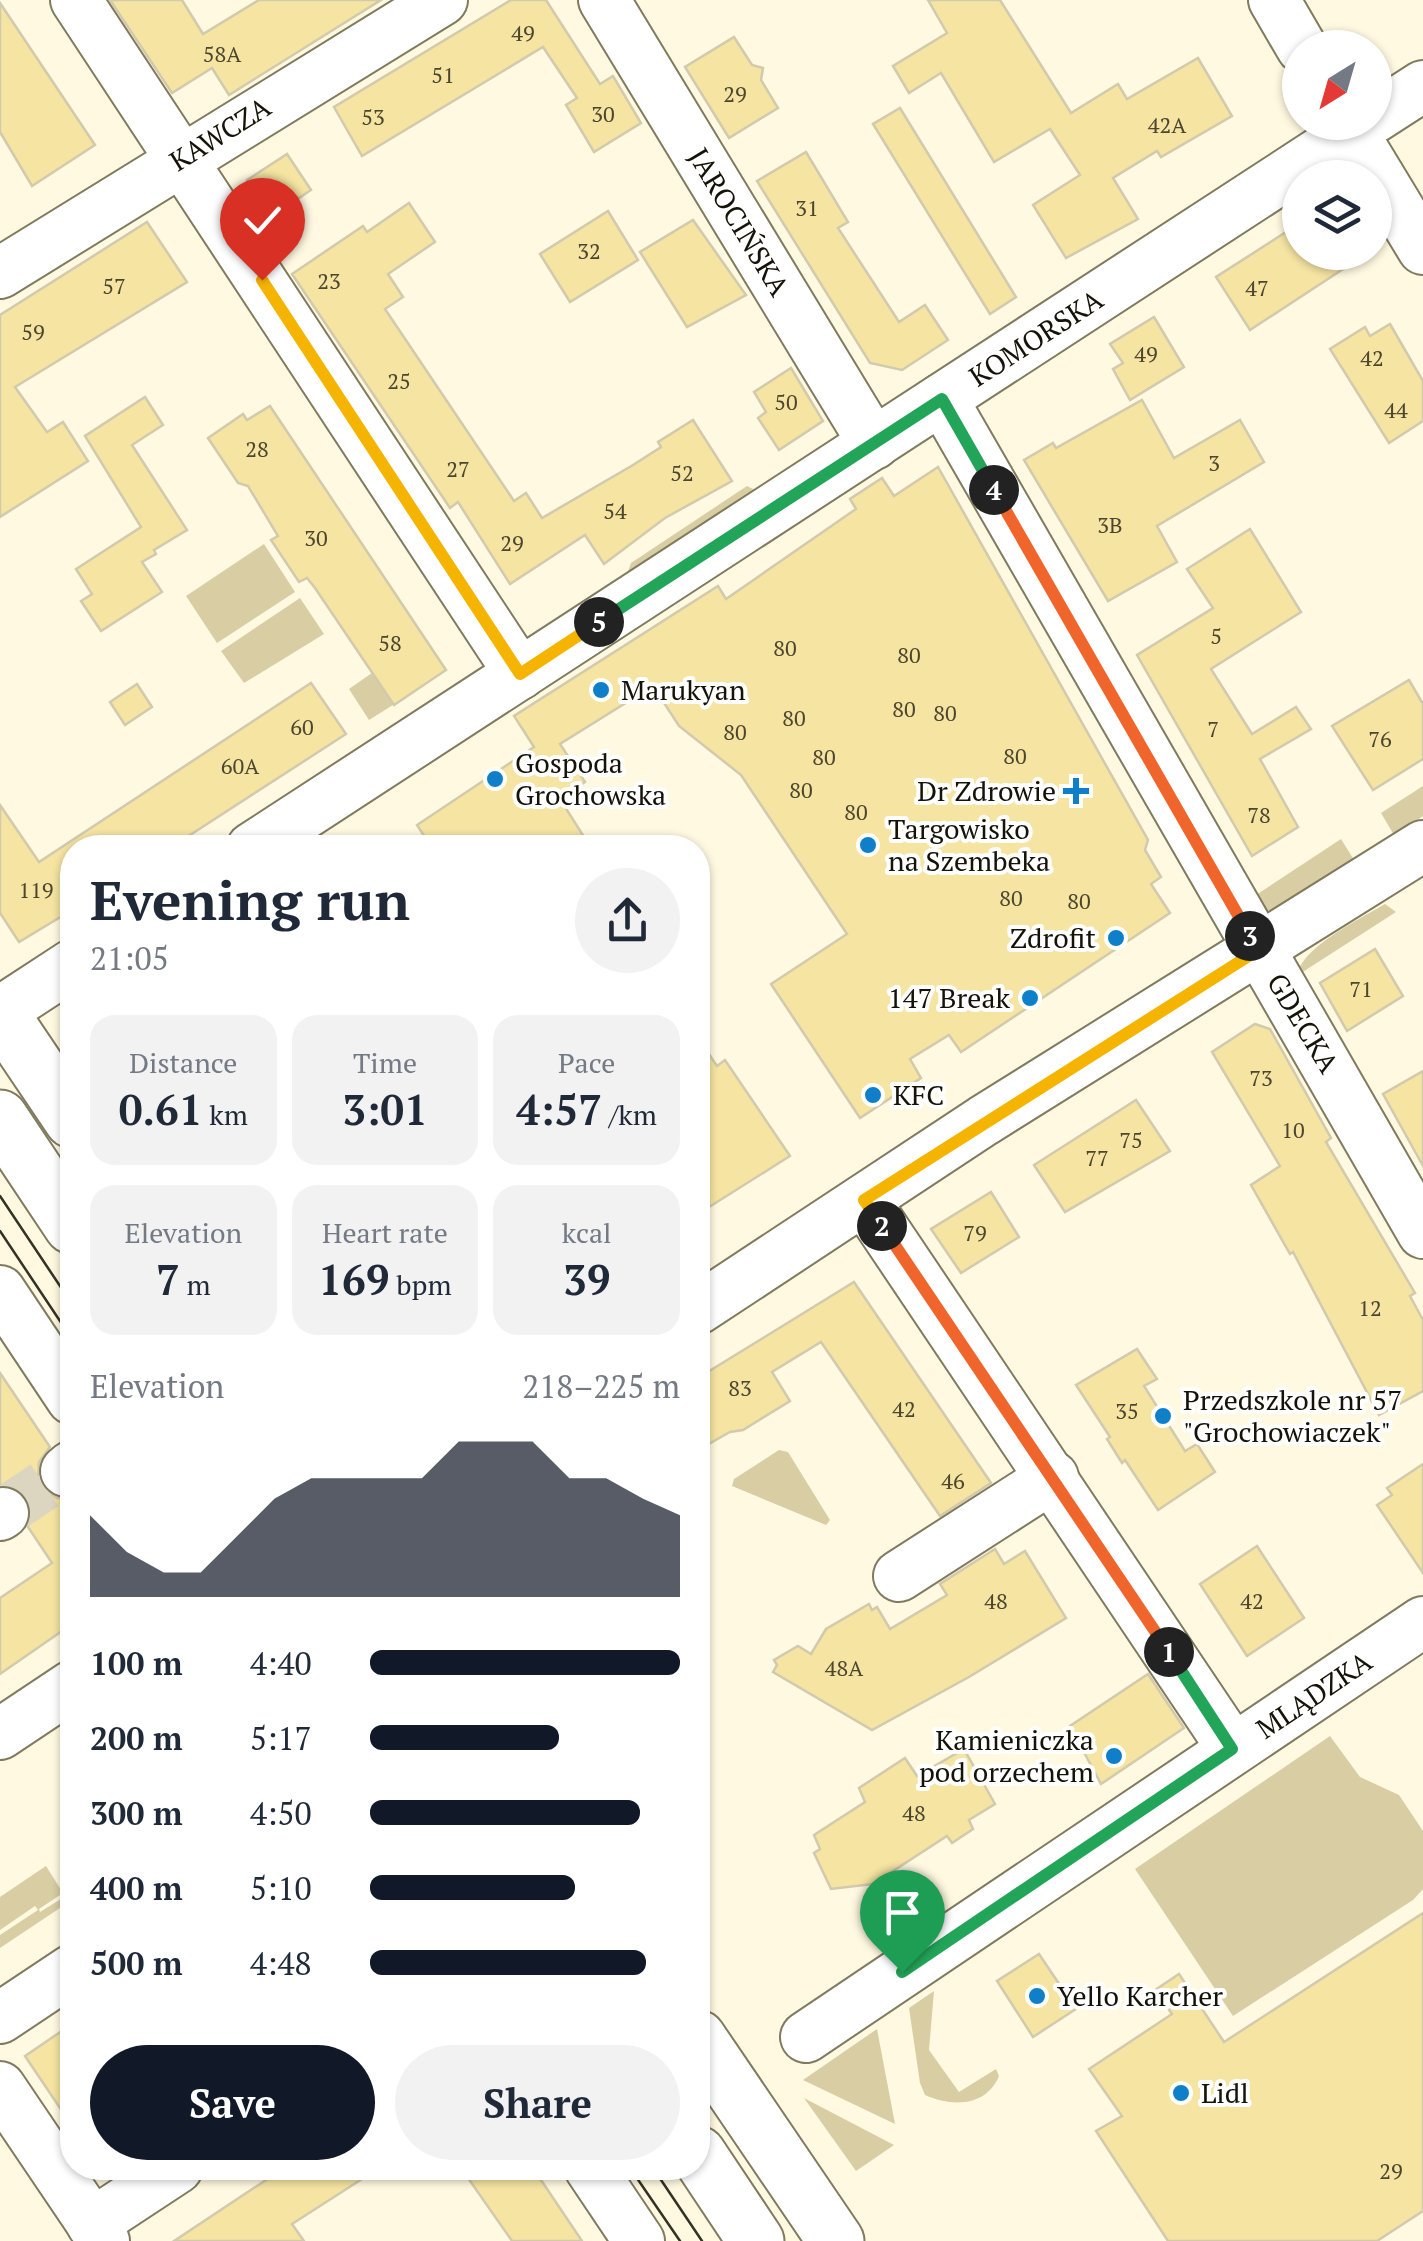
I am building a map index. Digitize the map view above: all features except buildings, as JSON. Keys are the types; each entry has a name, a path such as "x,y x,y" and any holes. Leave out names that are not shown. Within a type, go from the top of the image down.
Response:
{"main road":[{"path":"0,1012 60,1102"},
{"path":"0,1118 60,1208"},
{"path":"710,2056 836,2241"},
{"path":"710,2172 756,2241"}],"street":[{"path":"76,0 520,674"},
{"name":"KAWCZA","path":"0,273 442,0"},
{"name":"JAROCIŃSKA","path":"604,0 874,444"},
{"path":"1274,0 1292,30"},
{"name":"KOMORSKA","path":"1392,105 1423,86"},
{"name":"KOMORSKA","path":"272,835 1336,140"},
{"path":"1368,140 1423,250"},
{"name":"GDECKA","path":"942,399 1423,1232"},
{"path":"710,1301 1423,846"},
{"path":"0,1012 60,972"},
{"path":"864,1200 1232,1749"},
{"path":"0,1291 60,1381"},
{"path":"899,1576 1053,1478"},
{"name":"MLĄDZKA","path":"806,2036 1423,1622"},
{"path":"0,1734 60,1694"},
{"path":"0,2018 60,1978"},
{"path":"0,2087 60,2176"},
{"path":"63,2180 98,2232 163,2180"},
{"path":"598,2180 639,2241"}],"shaded area":[{"path":"747,486 761,493 625,580 631,563"},
{"path":"264,544 295,592 217,643 186,596"},
{"path":"300,598 324,634 244,683 221,651"},
{"path":"372,673 393,705 369,720 349,689"},
{"path":"1423,786 1423,816 1394,835 1381,813"},
{"path":"1341,839 1354,860 1274,910 1265,910 1250,899"},
{"path":"1385,904 1396,912 1298,975 1301,965 1320,945"},
{"path":"779,1450 788,1452 830,1520 826,1525 732,1486 734,1479"},
{"path":"1330,1736 1360,1777 1399,1795 1423,1831 1423,1889 1413,1900 1233,2016 1135,1869"},
{"path":"46,1866 60,1895 40,1912 60,1900 60,1908 0,1948 0,1935 38,1910 35,1906 0,1930 0,1897"},
{"path":"934,1991 929,2050 959,2092 996,2069 999,2076 986,2094 977,2099 935,2099 925,2095 920,2083 909,2008"},
{"path":"877,2029 895,2124 803,2080"},
{"path":"804,2098 894,2145 856,2171"}],"tunnel":[{"path":"3,1513 60,1475"}],"tram line":[{"path":"0,1196 60,1286"},
{"path":"0,1231 60,1321"},
{"path":"638,2180 680,2241"},
{"path":"661,2180 702,2241"}],"place":[{"name":"Marukyan","path":"601,690"},
{"name":"Gospoda Grochowska","path":"495,779"},
{"name":"Dr Zdrowie","path":"1076,791"},
{"name":"Targowisko na Szembeka","path":"868,845"},
{"name":"Zdrofit","path":"1116,938"},
{"name":"147 Break","path":"1030,998"},
{"name":"KFC","path":"873,1095"},
{"name":"Przedszkole nr 57 \"Grochowiaczek\"","path":"1163,1416"},
{"name":"Kamieniczka pod orzechem","path":"1114,1756"},
{"name":"Yello Karcher","path":"1037,1996"},
{"name":"Lidl","path":"1181,2093"}],"route":[{"path":"262,280 520,674 942,399 1258,950 864,1200 1232,1749 902,1972"}]}
